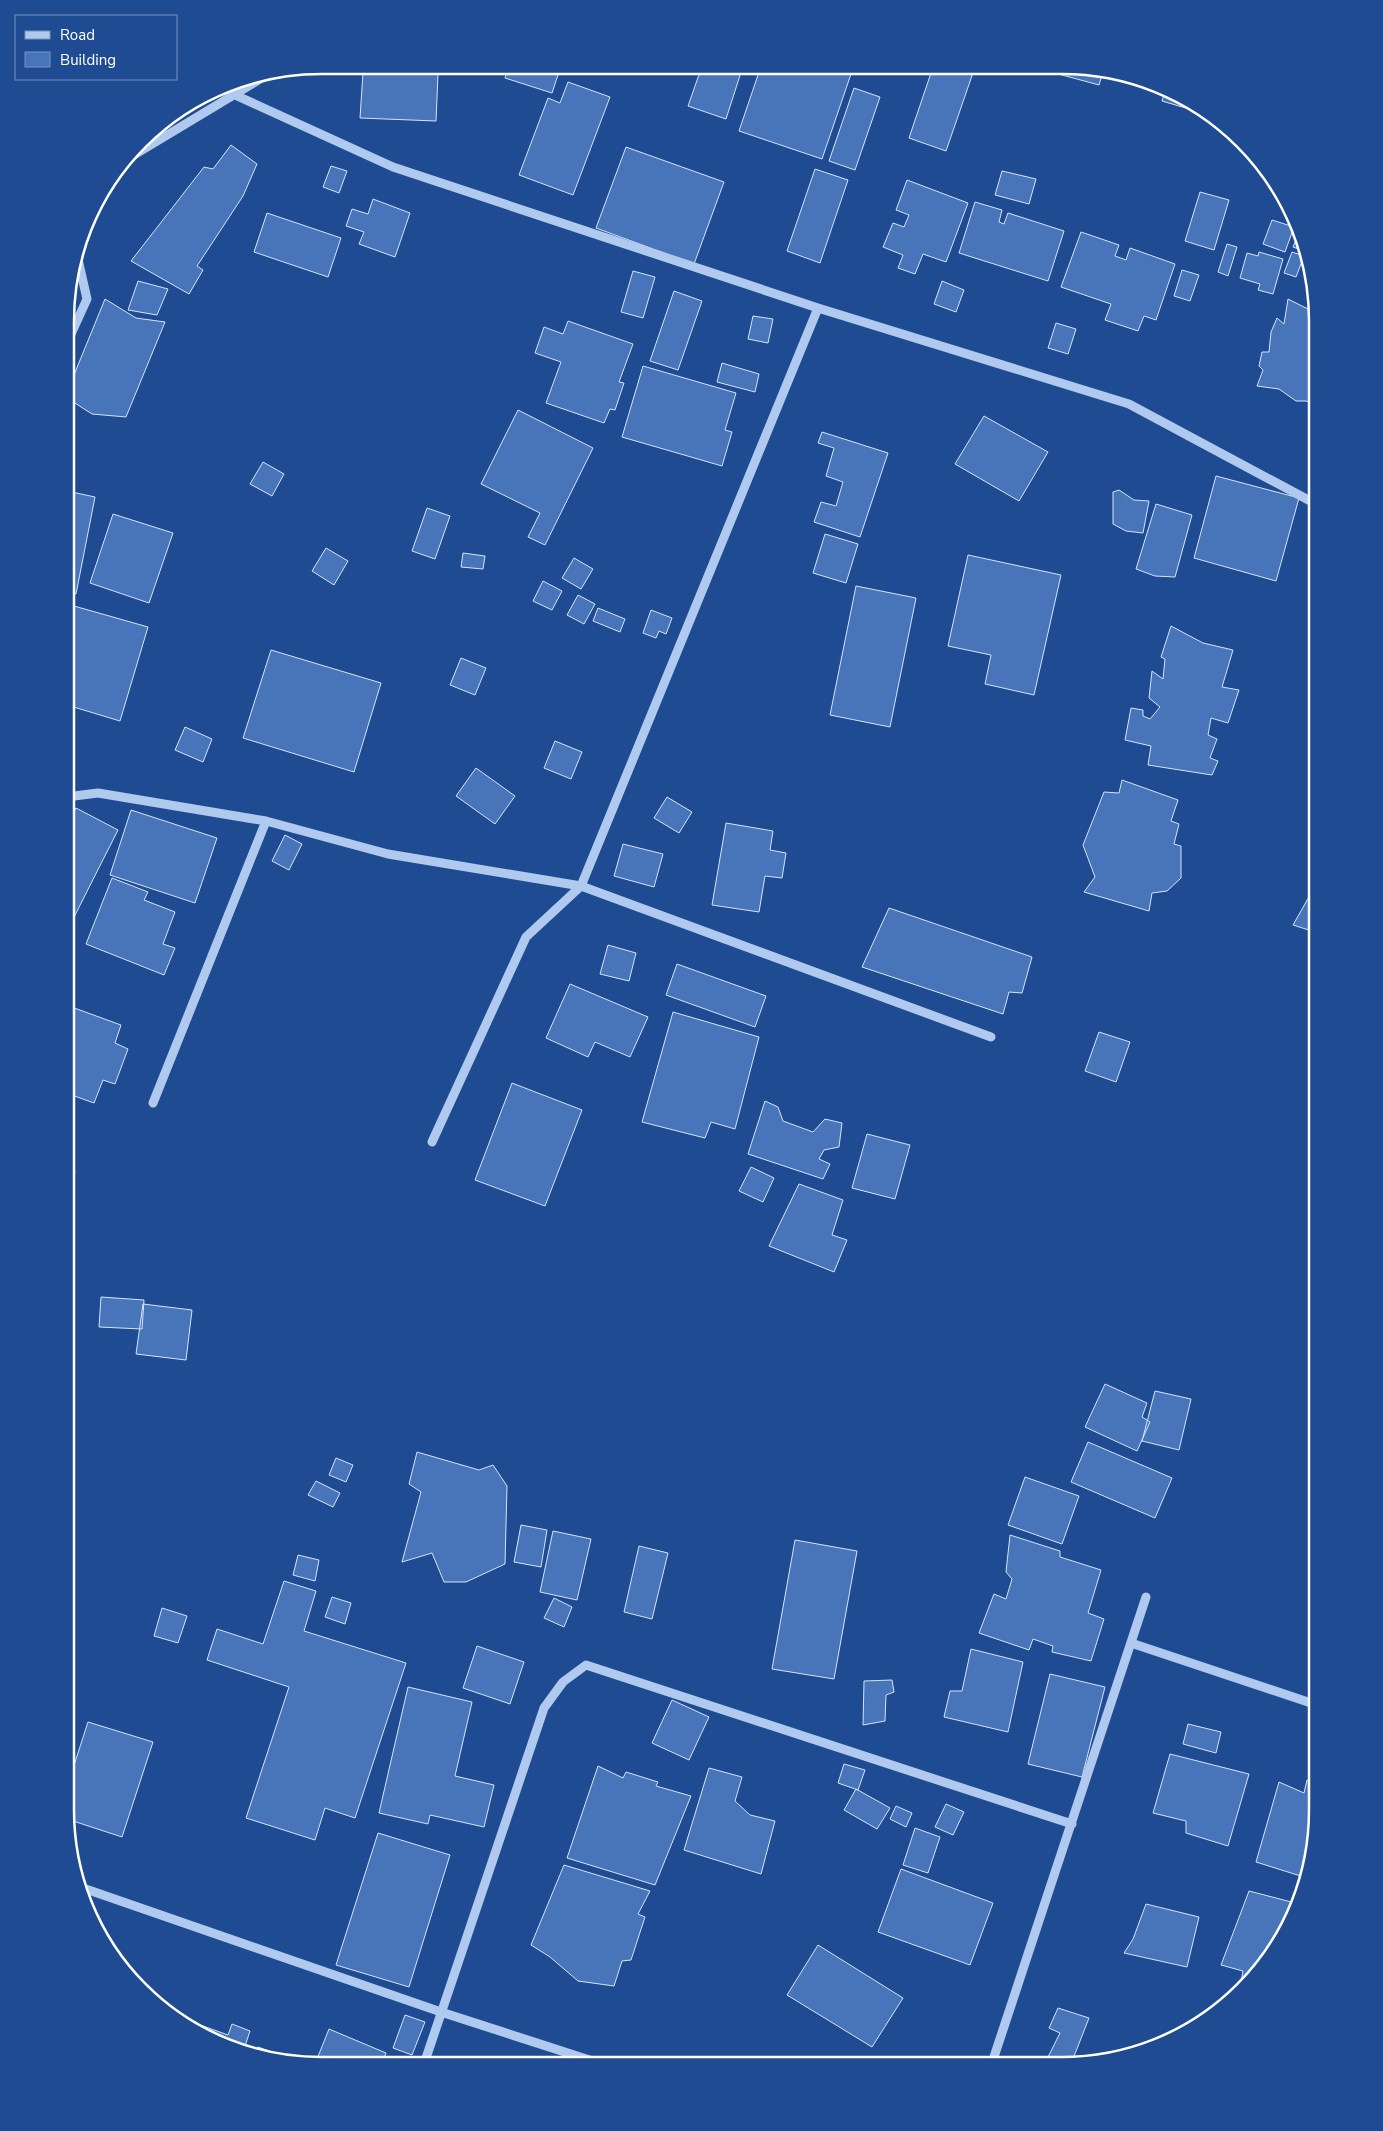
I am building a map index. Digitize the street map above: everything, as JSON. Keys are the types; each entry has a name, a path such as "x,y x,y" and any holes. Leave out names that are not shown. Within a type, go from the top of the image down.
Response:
{"street":[{"path":"142,150 254,83"},
{"path":"235,95 393,167 818,308 1129,404 1309,501"},
{"path":"74,328 87,299 80,267"},
{"path":"432,1142 526,937 582,886 818,308"},
{"path":"74,796 98,793 266,821 388,854 582,886 991,1037"},
{"path":"153,1103 266,821"},
{"path":"994,2057 1146,1597"},
{"path":"1131,1643 1309,1702"},
{"path":"426,2057 544,1708 563,1682 586,1665 1072,1824"},
{"path":"87,1889 441,2012 580,2057"}],"building":[{"path":"363,74 438,74 436,121 360,118"},
{"path":"506,74 558,74 552,93 505,78"},
{"path":"699,74 740,74 726,119 688,106"},
{"path":"758,74 851,74 822,159 739,131"},
{"path":"931,74 973,74 946,151 909,138"},
{"path":"1058,74 1102,77 1099,85"},
{"path":"568,82 610,97 573,195 519,175 548,98 560,103"},
{"path":"854,88 880,97 855,170 829,161"},
{"path":"1164,96 1189,109 1162,101"},
{"path":"231,145 257,164 243,196 197,266 203,270 189,294 131,261 204,167 213,169"},
{"path":"626,147 724,182 694,264 596,228"},
{"path":"331,166 347,171 339,193 323,187"},
{"path":"815,169 848,180 820,263 787,251"},
{"path":"1002,171 1036,179 1029,204 995,195"},
{"path":"907,180 968,203 946,262 923,254 915,274 898,268 903,255 883,247 893,223 904,227 909,215 896,210"},
{"path":"1200,192 1229,200 1214,250 1185,241"},
{"path":"373,199 410,213 395,257 359,244 364,232 346,226 352,209 368,214"},
{"path":"975,202 1002,210 999,222 1004,224 1008,213 1064,231 1048,281 959,253"},
{"path":"267,213 341,238 328,277 254,252"},
{"path":"1272,220 1290,226 1292,232 1285,252 1263,244"},
{"path":"1081,232 1119,245 1115,256 1126,260 1130,248 1175,264 1156,320 1144,316 1138,331 1105,320 1111,304 1061,287"},
{"path":"1296,240 1298,249 1293,247"},
{"path":"1227,244 1237,247 1228,276 1218,272"},
{"path":"1259,252 1283,259 1273,294 1258,290 1260,284 1240,278 1247,253 1258,256"},
{"path":"1292,252 1300,255 1302,261 1296,277 1284,273"},
{"path":"1182,270 1199,275 1190,301 1174,296"},
{"path":"633,271 655,277 643,318 621,312"},
{"path":"138,281 168,289 157,315 128,310"},
{"path":"942,281 964,290 956,312 934,304"},
{"path":"674,291 702,301 678,370 650,361"},
{"path":"105,299 136,318 165,322 126,417 92,414 74,402 74,375"},
{"path":"1288,299 1309,310 1309,402 1296,401 1279,389 1257,386 1263,370 1259,366 1262,352 1269,352 1271,332 1277,318 1284,324"},
{"path":"753,316 773,319 768,343 748,339"},
{"path":"568,321 633,344 619,382 624,383 615,410 610,409 604,423 546,403 561,362 535,353 544,327 563,334"},
{"path":"1056,323 1076,329 1068,354 1048,348"},
{"path":"722,363 759,374 755,392 717,382"},
{"path":"643,366 736,393 725,430 732,432 722,466 622,437"},
{"path":"518,410 593,448 545,545 528,537 540,513 481,484"},
{"path":"984,416 1048,452 1019,501 955,464"},
{"path":"822,432 888,453 860,537 814,522 821,502 836,506 843,482 826,476 834,448 818,443"},
{"path":"263,462 284,474 272,496 250,484"},
{"path":"1216,476 1299,498 1276,581 1194,558"},
{"path":"1119,490 1134,500 1149,501 1143,533 1126,531 1113,524 1113,492"},
{"path":"74,492 95,497 76,594 74,594"},
{"path":"1156,504 1192,515 1175,577 1155,576 1136,569"},
{"path":"427,508 450,516 435,559 412,551"},
{"path":"113,514 173,533 149,603 90,583"},
{"path":"825,534 858,544 846,583 813,573"},
{"path":"326,548 348,561 334,585 312,571"},
{"path":"463,553 485,556 483,569 461,567"},
{"path":"968,555 1061,575 1034,695 985,684 991,655 948,646"},
{"path":"574,558 593,569 581,589 562,578"},
{"path":"543,581 562,591 552,610 533,601"},
{"path":"856,586 916,598 890,727 830,715"},
{"path":"578,595 595,604 584,624 567,615"},
{"path":"74,606 148,627 120,721 74,707"},
{"path":"598,608 625,619 620,632 593,621"},
{"path":"651,610 672,618 666,634 659,631 656,638 643,633"},
{"path":"1171,626 1203,643 1233,650 1222,687 1239,690 1228,723 1211,718 1208,735 1217,739 1210,758 1218,761 1212,775 1148,765 1151,746 1125,740 1131,708 1143,710 1143,716 1150,719 1160,707 1149,698 1152,671 1163,679 1165,659 1161,657"},
{"path":"271,650 381,683 354,772 243,738"},
{"path":"461,658 486,668 475,695 450,685"},
{"path":"185,727 212,739 203,762 175,750"},
{"path":"555,741 582,752 571,779 544,768"},
{"path":"476,768 515,796 495,824 456,796"},
{"path":"1122,780 1178,800 1171,821 1179,824 1174,844 1181,846 1181,878 1167,891 1152,893 1149,911 1084,892 1095,877 1083,845 1104,792 1119,793"},
{"path":"667,797 692,812 679,833 654,818"},
{"path":"76,808 118,830 74,917 74,812"},
{"path":"131,810 217,838 195,903 110,875"},
{"path":"726,823 773,831 770,850 786,853 782,878 765,876 759,912 712,905"},
{"path":"285,835 302,844 289,870 272,861"},
{"path":"623,844 663,854 654,887 614,876"},
{"path":"112,878 148,892 144,900 175,912 163,944 175,948 164,975 86,944"},
{"path":"1309,897 1309,930 1293,925"},
{"path":"889,908 1032,957 1022,993 1009,992 1003,1014 862,967"},
{"path":"608,945 636,953 629,981 600,974"},
{"path":"677,964 766,996 755,1027 666,995"},
{"path":"570,984 648,1017 630,1057 595,1042 588,1057 546,1038"},
{"path":"74,1008 121,1025 115,1043 128,1049 115,1084 103,1080 94,1103 74,1096"},
{"path":"673,1012 759,1037 735,1129 711,1122 705,1138 642,1122"},
{"path":"1099,1032 1130,1042 1116,1082 1085,1071"},
{"path":"512,1083 582,1110 545,1206 475,1180"},
{"path":"765,1101 778,1107 783,1121 813,1132 825,1119 842,1123 839,1147 824,1150 819,1159 830,1164 823,1179 748,1154"},
{"path":"867,1134 910,1145 895,1199 852,1188"},
{"path":"751,1167 774,1178 763,1202 739,1191"},
{"path":"799,1184 843,1200 832,1235 847,1240 834,1272 769,1246"},
{"path":"101,1297 144,1300 142,1329 99,1327"},
{"path":"143,1304 192,1310 186,1360 136,1354"},
{"path":"1105,1384 1147,1403 1142,1417 1150,1422 1137,1451 1085,1427"},
{"path":"1155,1391 1191,1399 1179,1450 1142,1441"},
{"path":"1088,1442 1172,1478 1155,1518 1071,1482"},
{"path":"417,1452 479,1470 493,1465 507,1486 505,1564 466,1582 444,1582 432,1553 402,1562 421,1492 409,1484"},
{"path":"336,1458 353,1465 346,1482 329,1475"},
{"path":"1025,1477 1079,1496 1062,1544 1008,1525"},
{"path":"316,1481 340,1493 333,1507 308,1495"},
{"path":"521,1525 547,1530 541,1567 514,1562"},
{"path":"553,1531 591,1539 577,1600 540,1592"},
{"path":"1010,1535 1060,1551 1060,1557 1101,1570 1088,1613 1104,1619 1091,1661 1052,1652 1053,1646 1033,1639 1029,1650 979,1633 994,1594 1006,1599 1012,1579 1006,1572"},
{"path":"795,1540 857,1551 834,1679 772,1669"},
{"path":"639,1546 668,1553 652,1619 624,1612"},
{"path":"298,1555 319,1560 315,1581 293,1575"},
{"path":"284,1581 316,1591 304,1631 406,1663 355,1818 325,1808 315,1840 246,1818 289,1687 207,1660 217,1629 263,1644"},
{"path":"332,1597 351,1603 345,1624 325,1617"},
{"path":"554,1598 572,1607 564,1627 544,1618"},
{"path":"162,1608 187,1616 178,1643 154,1636"},
{"path":"477,1646 524,1662 510,1704 463,1688"},
{"path":"971,1649 1023,1662 1008,1732 944,1717 950,1691 962,1691"},
{"path":"1050,1674 1105,1687 1082,1777 1028,1764"},
{"path":"892,1680 894,1692 886,1695 885,1721 863,1725 864,1681"},
{"path":"408,1687 472,1702 455,1776 494,1785 484,1827 430,1815 428,1824 379,1813"},
{"path":"672,1700 709,1717 689,1760 652,1743"},
{"path":"88,1722 153,1742 122,1837 74,1821 74,1765"},
{"path":"1188,1724 1221,1732 1216,1753 1183,1744"},
{"path":"1170,1754 1249,1774 1228,1846 1186,1833 1186,1821 1153,1813"},
{"path":"844,1764 865,1770 858,1790 838,1783"},
{"path":"598,1766 623,1778 626,1772 658,1782 656,1786 691,1796 655,1885 567,1858"},
{"path":"709,1768 742,1777 735,1801 750,1815 775,1821 761,1874 684,1850"},
{"path":"1307,1780 1309,1780 1309,1826 1300,1876 1256,1862 1279,1782 1304,1793"},
{"path":"856,1789 890,1808 877,1829 844,1810"},
{"path":"946,1804 964,1812 953,1835 935,1827"},
{"path":"896,1806 912,1813 906,1827 890,1819"},
{"path":"915,1828 940,1837 928,1873 903,1865"},
{"path":"378,1833 450,1855 409,1987 336,1965"},
{"path":"564,1865 650,1891 638,1914 645,1917 631,1960 622,1961 614,1986 578,1981 550,1957 531,1945"},
{"path":"901,1869 993,1903 970,1965 878,1932"},
{"path":"1249,1891 1291,1902 1268,1947 1241,1980 1243,1971 1221,1965"},
{"path":"1146,1904 1199,1917 1187,1967 1124,1953 1133,1939"},
{"path":"818,1945 903,1998 872,2047 787,1995"},
{"path":"1058,2008 1089,2018 1074,2057 1048,2057 1060,2033 1049,2028"},
{"path":"405,2015 425,2022 412,2055 393,2048"},
{"path":"196,2024 228,2035 232,2024 250,2031 245,2045"},
{"path":"329,2029 386,2053 385,2057 318,2057"},
{"path":"258,2047 276,2053 273,2053 257,2049"}]}
